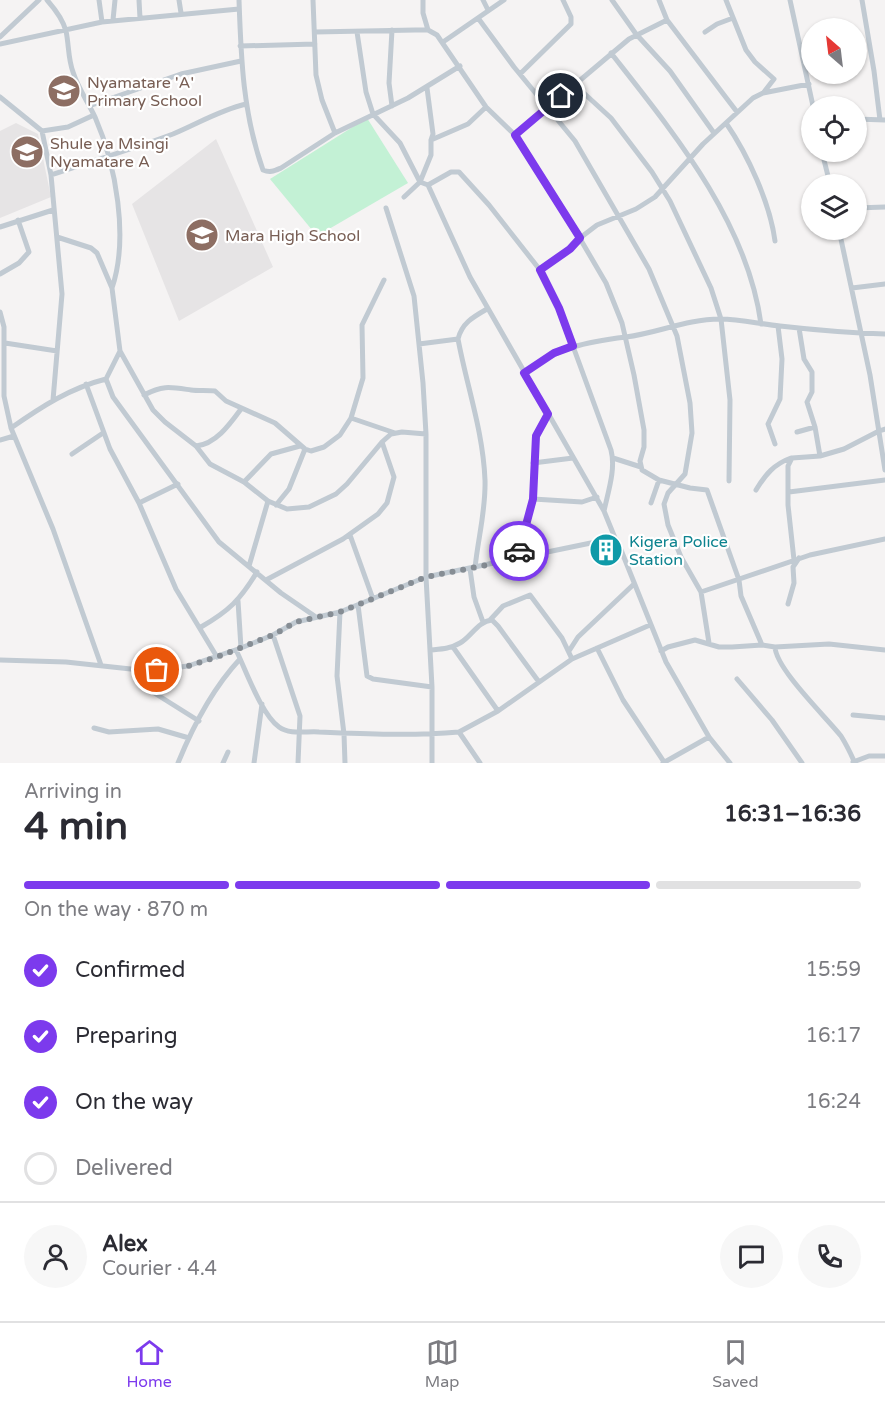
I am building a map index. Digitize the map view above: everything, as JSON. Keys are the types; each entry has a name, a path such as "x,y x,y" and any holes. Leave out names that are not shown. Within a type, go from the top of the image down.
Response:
{"street":[{"path":"1,34 39,0"},
{"path":"47,0 66,31 72,70 94,115 117,185 118,267 112,288"},
{"path":"99,0 102,22"},
{"path":"113,20 115,0"},
{"path":"139,0 140,18"},
{"path":"179,0 181,13"},
{"path":"239,0 241,61 246,104 257,154 263,170 268,172 281,168 335,133 427,88 459,66"},
{"path":"313,0 315,63 319,88 335,133"},
{"path":"423,0 423,13 428,30"},
{"path":"483,0 488,10"},
{"path":"443,42 504,0"},
{"path":"520,74 572,24 571,16 563,0"},
{"path":"612,0 636,34 670,71 714,133"},
{"path":"659,0 667,20 737,112"},
{"path":"726,0 750,55 774,79 763,93"},
{"path":"790,0 801,49"},
{"path":"862,0 882,120 867,119"},
{"path":"0,44 113,20 239,9"},
{"path":"478,18 575,141 649,269 681,349 692,423 685,474 665,498 664,504 668,525 681,557 700,592 709,644"},
{"path":"705,32 733,18"},
{"path":"515,135 636,34 667,20"},
{"path":"392,30 389,82 393,106"},
{"path":"315,32 428,30 443,42 486,107 515,135 606,282 616,307 626,337 644,430 640,467"},
{"path":"357,32 366,92 373,114 400,143 420,182 428,185 487,309 604,511 675,681 709,737 730,763"},
{"path":"240,46 315,44"},
{"path":"611,53 664,120 716,201 735,238 754,290 761,324"},
{"path":"89,106 181,74 241,61"},
{"path":"540,270 570,249 597,225 646,204 747,102 763,93 809,84 811,96"},
{"path":"575,85 603,109 620,129 663,189 702,265 722,319 731,413 729,481"},
{"path":"404,197 425,174 430,155 431,140 434,134 427,88"},
{"path":"0,98 42,131 51,175 62,294 53,400"},
{"path":"51,175 108,157 246,104"},
{"path":"431,140 468,124 486,107"},
{"path":"42,131 68,127 94,115"},
{"path":"726,123 765,200 775,242"},
{"path":"428,185 451,172 459,172 489,205 540,270 559,308 613,458 604,511"},
{"path":"867,208 885,207"},
{"path":"386,208 414,296 419,344 426,434 426,577 432,687 432,763"},
{"path":"0,227 53,210"},
{"path":"0,274 19,263 29,252 18,220"},
{"path":"57,237 92,248 97,253 112,288 120,351 158,416 196,446 210,464 243,482 268,501 288,509 297,509 309,507 336,494 382,442 395,433"},
{"path":"841,240 882,430 885,470"},
{"path":"144,395 167,387 215,391 226,401 241,409 275,423 302,447 311,451 317,450 340,435 351,418 363,378 362,325 384,280"},
{"path":"852,288 885,284"},
{"path":"483,622 474,597 473,568 484,506 485,482 477,417 458,339 460,330 466,323 487,309"},
{"path":"0,312 4,327 4,396 11,428 53,529 101,665"},
{"path":"524,373 547,357 573,346 626,337 694,321 722,319 799,328 885,334"},
{"path":"775,444 768,424 780,399 782,359 778,326"},
{"path":"799,328 804,359 812,372 812,392 807,402 815,427 820,456"},
{"path":"419,344 458,339"},
{"path":"4,343 57,351"},
{"path":"105,380 120,351"},
{"path":"11,428 53,400 86,384 105,380"},
{"path":"105,380 113,397 219,542 316,617"},
{"path":"86,384 116,464 140,503 176,589 217,657"},
{"path":"196,446 207,444 218,436 241,409"},
{"path":"517,559 533,499 536,436 548,414"},
{"path":"351,418 395,433 426,434"},
{"path":"797,432 815,427"},
{"path":"756,490 767,473 778,463 792,458 820,456 844,449 882,430"},
{"path":"72,454 103,433"},
{"path":"0,440 14,436"},
{"path":"267,580 350,535 378,514 387,503 394,477 382,442"},
{"path":"243,482 271,454 302,447"},
{"path":"276,505 289,489 302,447"},
{"path":"533,463 573,458"},
{"path":"613,458 640,467 644,473 659,480 706,490 738,580 741,596 762,645"},
{"path":"788,604 794,584 793,567 797,559 789,492 788,466 792,458"},
{"path":"651,502 659,480"},
{"path":"789,492 885,480"},
{"path":"140,503 178,484"},
{"path":"533,499 582,502 597,497"},
{"path":"249,566 268,501"},
{"path":"350,535 373,599"},
{"path":"0,660 101,665 140,670 170,669 217,657 273,635 296,622 340,612 426,577 615,538"},
{"path":"700,592 823,551 885,539"},
{"path":"201,627 238,601 257,572"},
{"path":"569,651 575,639 634,584"},
{"path":"430,650 453,647 483,622 490,620 503,606 530,595 558,632 572,659"},
{"path":"238,601 240,659 262,704 277,726 285,730 300,732 344,734 459,732 498,711 572,659 650,625"},
{"path":"358,605 367,676 384,681 432,687"},
{"path":"340,612 337,676 345,763"},
{"path":"490,620 498,626 539,682"},
{"path":"273,635 300,716 298,763"},
{"path":"661,651 695,640 732,648 762,645 776,648 829,644 885,650"},
{"path":"453,647 498,711"},
{"path":"597,648 623,700 664,763 709,737"},
{"path":"776,648 776,656 788,675 842,738 853,762 873,756 885,756"},
{"path":"178,763 189,738 218,687 240,659"},
{"path":"140,670 143,682 148,689 199,721"},
{"path":"737,679 768,715 802,763"},
{"path":"254,763 262,704"},
{"path":"853,715 885,718"},
{"path":"94,728 110,732 158,729 189,738"},
{"path":"459,732 478,761 470,763"},
{"path":"222,763 228,752"}],"shaded area":[{"path":"16,123 38,134 51,197 0,218 0,131"},
{"name":"Mara High School","path":"216,139 273,267 179,321 132,204"}],"green space":[{"path":"367,118 408,183 317,236 270,179"}],"way so far":[{"path":"157,670 188,666 217,657 273,635 296,622 340,612 426,577 517,559 519,551"}],"place":[{"name":"Nyamatare 'A' Primary School","path":"64,91"},
{"name":"Shule ya Msingi Nyamatare A","path":"27,152"},
{"name":"Mara High School","path":"202,235"},
{"name":"Kigera Police Station","path":"606,550"}],"route":[{"path":"519,551 533,499 536,436 548,414 524,373 554,353 573,346 559,308 540,270 570,249 580,238 515,135 561,96"}]}
